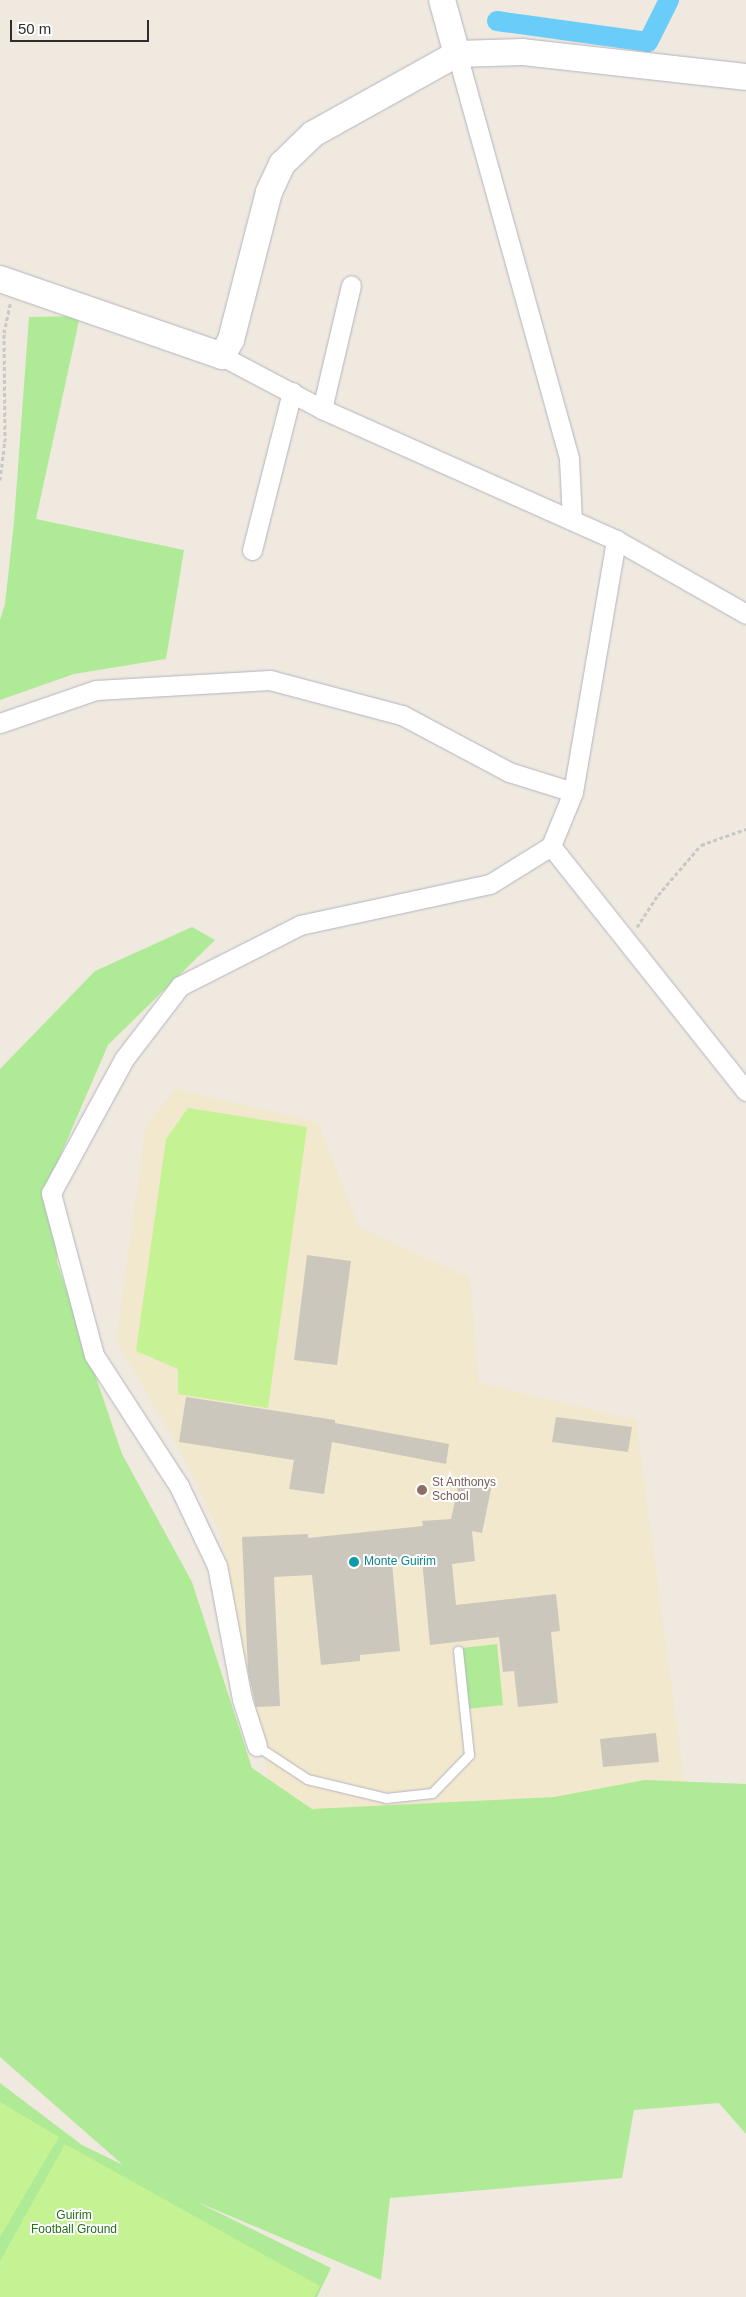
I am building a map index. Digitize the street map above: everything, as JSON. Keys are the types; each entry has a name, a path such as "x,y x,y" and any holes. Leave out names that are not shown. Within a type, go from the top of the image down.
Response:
{"street":[{"path":"442,0 569,459 572,520"},
{"path":"222,356 231,340 269,192 282,164 313,134 457,54 523,52 746,77"},
{"path":"7,281 222,356 322,409 616,540 746,614"},
{"path":"322,409 351,285"},
{"path":"252,550 292,392"},
{"path":"257,1746 242,1699 217,1566 179,1486 94,1355 51,1193 124,1059 180,986 300,925 490,884 551,846 573,792 616,540"},
{"path":"0,723 96,690 270,680 402,715 509,772 573,792"},
{"path":"551,846 746,1091"}],"lane":[{"path":"257,1746 307,1779 386,1798 432,1793 469,1755 458,1651"}],"path":[{"path":"0,480 5,442 4,333 7,281"},
{"path":"627,941 658,895 701,845 746,829"}],"shaded area":[{"name":"St Anthonys School","path":"176,1089 318,1122 359,1227 470,1278 479,1383 636,1420 686,1793 398,1829 274,1808 221,1535 177,1445 116,1340 146,1125"}],"green space":[{"path":"80,316 36,519 184,550 166,659 74,674 0,700 0,620 5,604 14,522 29,317"},
{"path":"192,927 215,940 108,1045 55,1168 57,1262 122,1454 192,1582 252,1768 312,1809 554,1797 645,1780 746,1784 746,2134 719,2103 634,2110 622,2178 390,2198 381,2280 195,2201 331,2268 317,2297 0,2297 0,2083 82,2145 123,2165 0,2057 0,1069 95,971"},
{"path":"188,1108 307,1127 268,1408 178,1394 178,1369 136,1351 166,1139"},
{"path":"497,1644 503,1705 468,1709 462,1648"},
{"path":"0,2102 59,2137 0,2237"},
{"name":"Guirim Football Ground","path":"65,2144 320,2286 314,2297 0,2297 0,2261"}],"building":[{"path":"307,1255 351,1261 337,1365 294,1360"},
{"path":"186,1397 335,1420 335,1423 449,1444 446,1464 332,1442 324,1494 289,1489 294,1460 179,1442"},
{"path":"556,1417 632,1427 628,1452 552,1442"},
{"path":"460,1478 492,1484 482,1533 472,1531 475,1561 452,1564 456,1605 556,1594 560,1631 551,1632 558,1703 518,1707 514,1671 503,1672 499,1637 430,1645 422,1560 392,1563 400,1651 360,1655 360,1661 321,1665 312,1575 274,1577 280,1706 256,1707 248,1671 242,1537 308,1534 308,1538 423,1526 422,1521 451,1519"},
{"path":"656,1733 659,1762 603,1767 600,1739"}],"waterway":[{"path":"497,21 648,42 669,0"}],"place":[{"name":"St Anthonys School","path":"422,1490"},
{"name":"Monte Guirim","path":"354,1562"}]}
